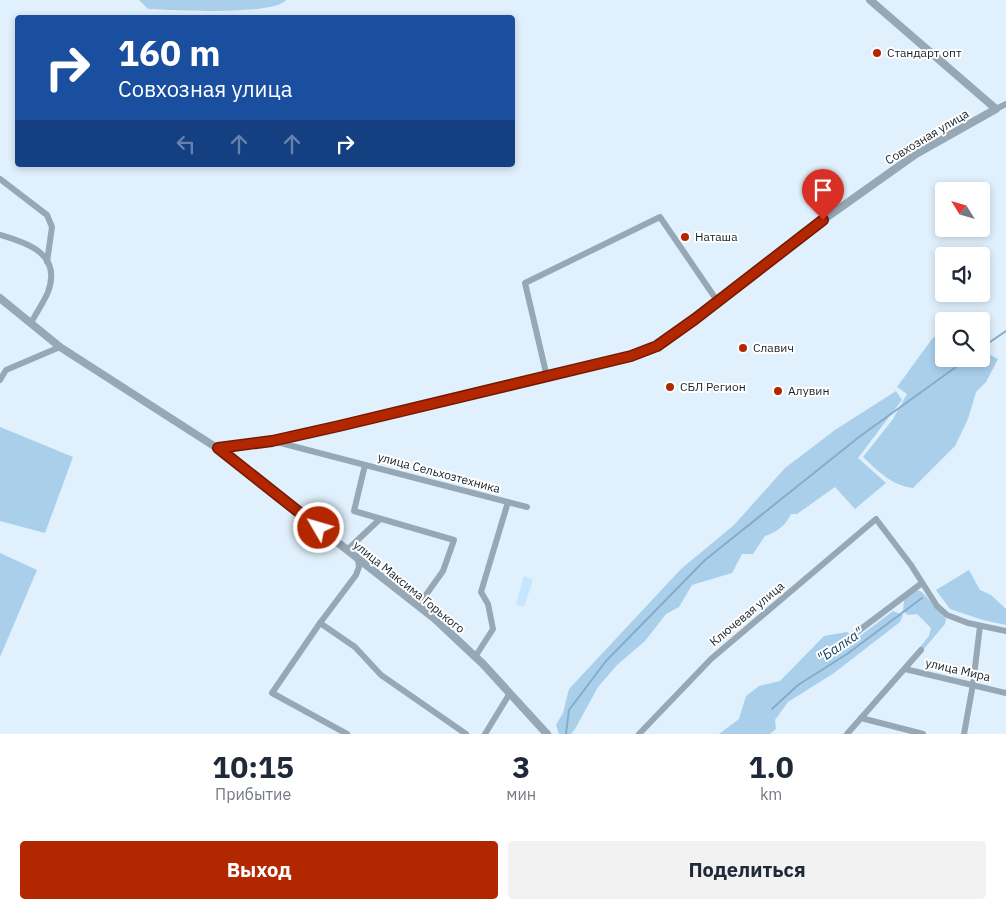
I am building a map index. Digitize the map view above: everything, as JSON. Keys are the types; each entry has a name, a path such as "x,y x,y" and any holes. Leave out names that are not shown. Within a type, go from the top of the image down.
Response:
{"street":[{"path":"870,0 996,109"},
{"name":"Совхозная улица","path":"218,448 272,441 547,377 631,356 657,346 718,302 823,220 916,154 1006,104"},
{"path":"0,178 46,215 52,227 47,262"},
{"path":"547,377 525,283 660,217 718,302"},
{"path":"0,235 28,243 42,252 51,269 49,291 31,323"},
{"name":"улица Максима Горького","path":"0,298 60,347 218,448 348,550 418,606 475,657 546,734"},
{"path":"0,378 3,368 60,347"},
{"name":"улица Сельхозтехника","path":"272,441 527,507"},
{"name":"улица Сельхозтехника","path":"366,465 354,511 454,540 443,572 418,606"},
{"name":"улица Сельхозтехника","path":"475,657 493,630 488,604 481,592 508,502"},
{"path":"348,550 380,519"},
{"name":"Ключевая улица","path":"639,734 711,658 876,519 911,565 922,583"},
{"path":"347,734 272,693 356,575 359,567 358,558"},
{"path":"850,638 922,583 947,615 956,620 1006,631"},
{"path":"320,623 355,647 381,675 466,734"},
{"path":"964,734 973,684 980,626"},
{"path":"847,734 921,650"},
{"name":"улица Мира","path":"904,669 1006,693"},
{"path":"484,734 510,693"},
{"path":"861,718 923,734"}],"shaded area":[{"path":"139,0 286,0 277,5 262,8 199,11 148,9"},
{"path":"935,336 935,367 990,367 990,355 998,359 986,382 976,392 968,419 955,446 913,488 892,481 863,457 893,419 907,394 897,387"},
{"path":"896,391 902,400 858,458 886,483 855,509 835,487 797,514 791,514 780,528 765,536 753,554 742,554 732,573 692,585 679,607 666,614 645,641 617,665 598,687 571,734 559,734 556,725 563,713 569,689 681,569 734,525 785,468 835,430"},
{"path":"0,427 73,457 45,533 0,521"},
{"path":"0,553 37,570 0,657"},
{"path":"969,570 980,590 991,595 1006,609 1006,625 983,620 950,609 936,590"},
{"path":"524,576 533,580 524,607 516,604"},
{"path":"917,590 922,592 946,619 945,624 923,650 920,647 929,636 931,628 917,614 908,615 903,611 904,600"},
{"path":"893,611 903,615 900,622 834,673 788,702 775,720 776,729 770,734 719,734 739,719 746,696 759,686 780,681 824,636 847,632 856,639"}],"waterway":[{"path":"990,342 1006,331"},
{"path":"566,734 569,710 606,661 705,560 859,437 956,367"},
{"name":"\"Балка\"","path":"772,709 798,685 847,654 922,598"}],"place":[{"name":"Стандарт опт","path":"877,53"},
{"name":"Наташа","path":"685,237"},
{"name":"Славич","path":"743,348"},
{"name":"СБЛ Регион","path":"670,387"},
{"name":"Алувин","path":"778,391"}],"route":[{"path":"319,528 218,448 272,441 522,384 631,356 657,346 823,220"}]}
